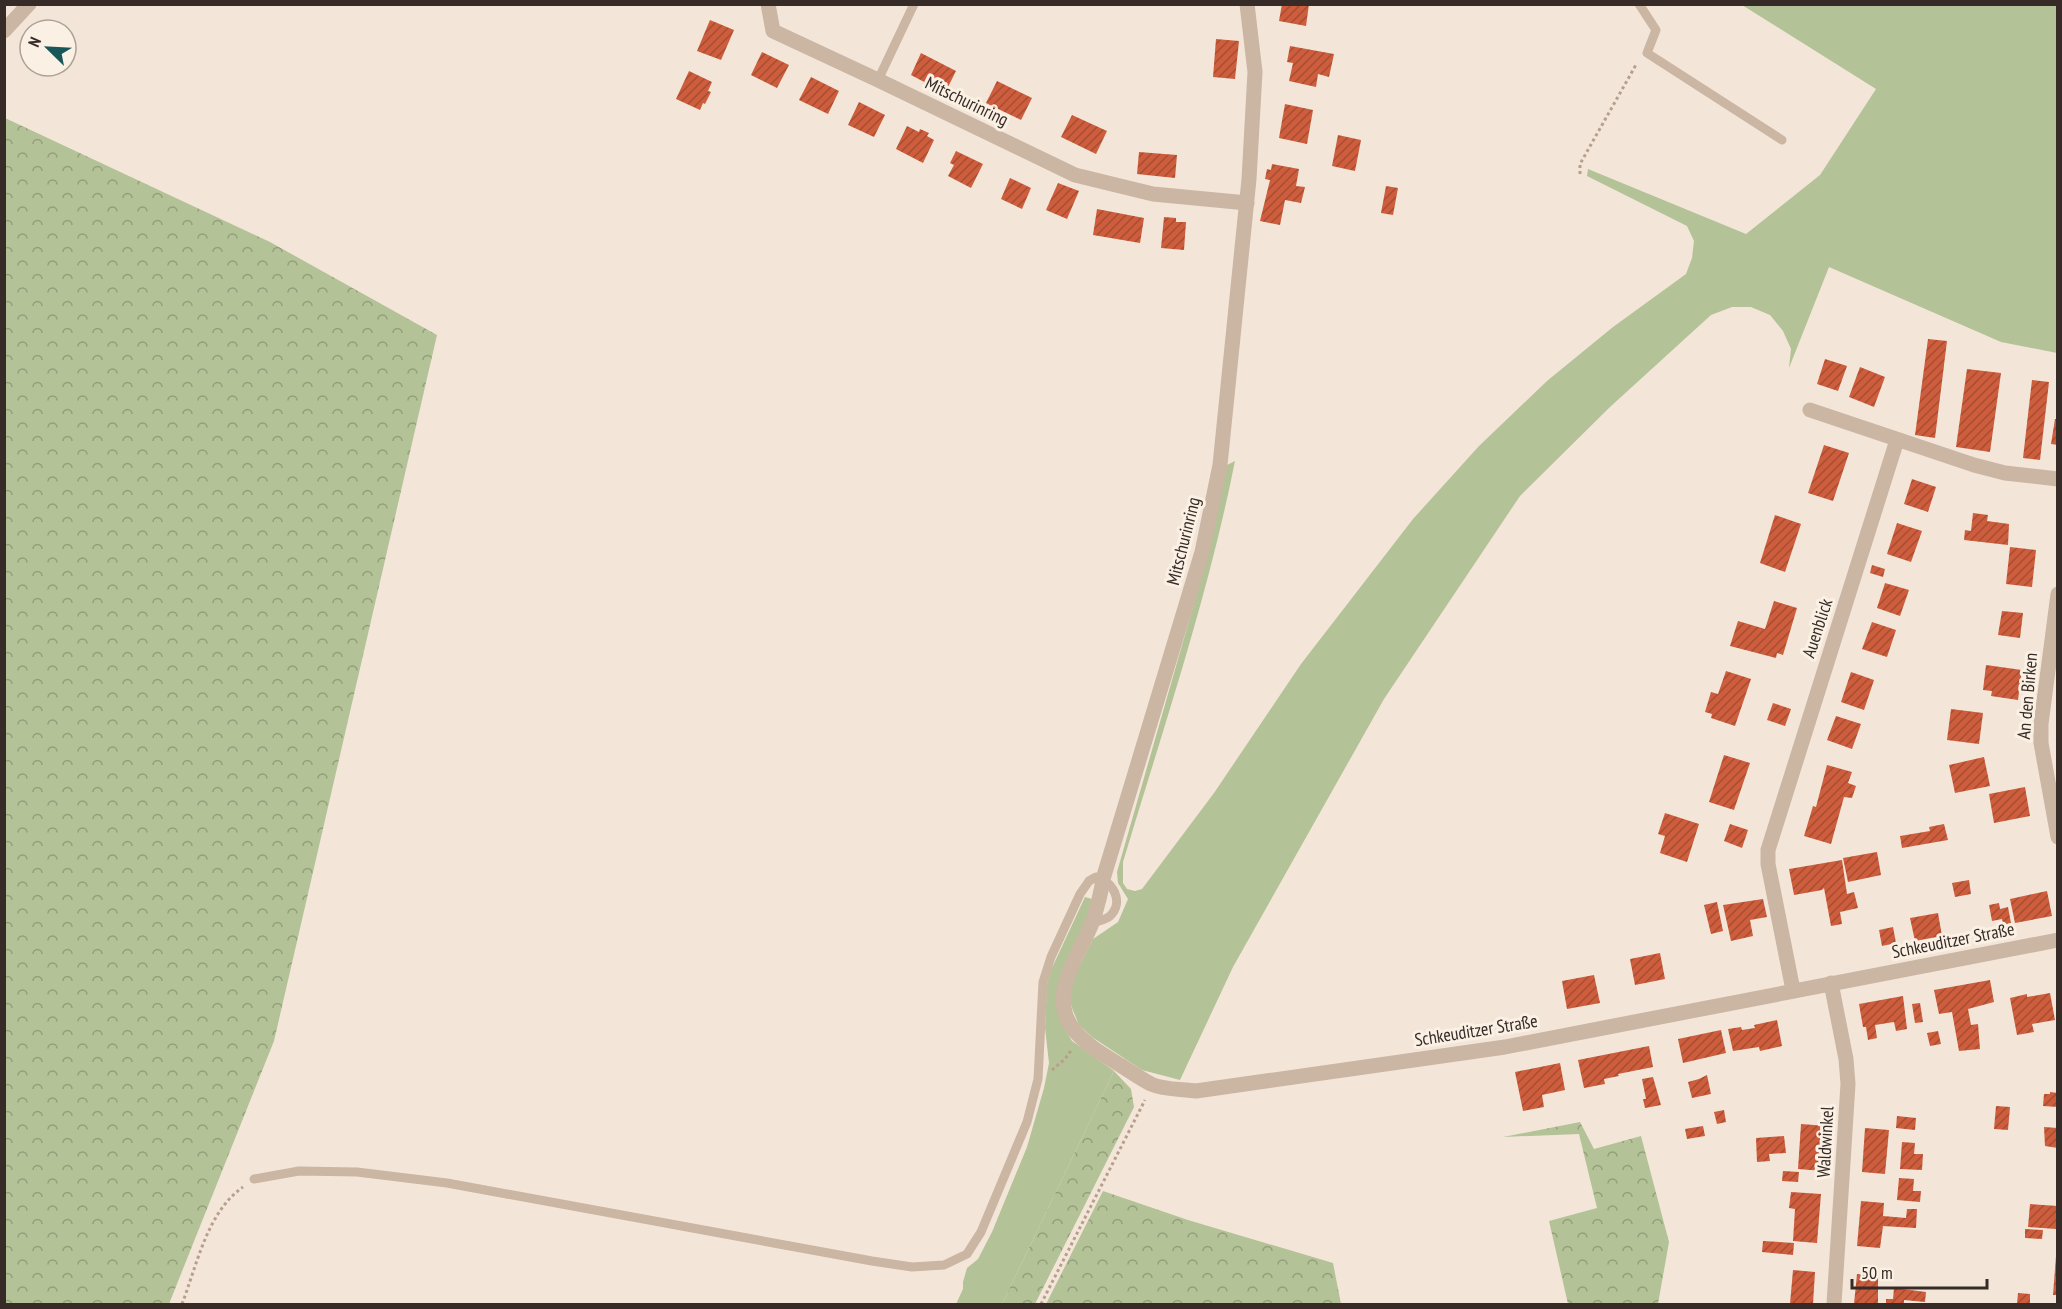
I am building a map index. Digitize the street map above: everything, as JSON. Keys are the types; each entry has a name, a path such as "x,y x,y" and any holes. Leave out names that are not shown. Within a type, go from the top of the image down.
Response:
{"street":[{"path":"4,31 29,4"},
{"name":"Mitschurinring","path":"768,4 773,31 1075,176 1153,195 1246,203"},
{"name":"Mitschurinring","path":"1103,879 1202,552 1220,465 1246,203 1255,72 1247,4"},
{"path":"1810,410 1974,465 2005,473 2058,479"},
{"name":"Auenblick","path":"1793,990 1768,864 1768,850 1897,440"},
{"name":"An den Birken","path":"2058,594 2041,734 2044,764 2058,837"},
{"name":"Schkeuditzer Straße","path":"1103,879 1092,924 1070,969 1063,998 1066,1016 1072,1029 1088,1044 1153,1085 1196,1091 1505,1047 2058,940"},
{"name":"Waldwinkel","path":"1831,983 1846,1059 1848,1084 1834,1305"}],"lane":[{"path":"878,80 914,4"},
{"path":"1639,4 1656,30 1647,53 1782,140"},
{"path":"254,1179 299,1171 357,1172 447,1183 872,1261 912,1267 944,1265 967,1254 981,1232 1027,1122 1038,1079 1043,982 1051,957 1080,894 1089,881 1096,877 1103,879"}],"path":[{"path":"1580,174 1580,164 1636,64 1647,53"},
{"path":"1038,1079 1065,1059 1080,1037"},
{"path":"1041,1305 1153,1085"},
{"path":"182,1305 209,1230 229,1196 254,1179"}],"green space":[{"path":"1742,5 2057,5 2057,353 2001,342 1829,267 1789,368 1791,349 1783,331 1770,315 1751,307 1732,307 1711,315 1610,407 1520,496 1384,699 1233,967 1180,1080 1142,1070 1092,1037 1079,1025 1069,997 1071,983 1093,939 1118,922 1128,899 1118,883 1117,872 1207,558 1227,465 1235,461 1212,562 1184,663 1123,862 1123,883 1127,889 1135,891 1142,889 1214,793 1301,664 1413,519 1479,446 1547,381 1613,327 1686,274 1692,258 1694,241 1687,226 1587,176 1588,169 1746,234 1820,175 1876,89"},
{"path":"5,118 270,242 437,335 274,1041 169,1304 5,1304"},
{"path":"1085,897 1092,899 1086,920 1060,981 1065,1029 1072,1041 1114,1071 1002,1304 956,1304 963,1289 967,1268 978,1259 992,1232 1027,1147 1049,1063 1045,1028 1047,984 1051,970"},
{"path":"1114,1071 1131,1089 1134,1107 1035,1304 1002,1304"},
{"path":"1580,1122 1594,1149 1641,1136 1669,1242 1658,1304 1568,1304 1549,1221 1597,1208 1579,1134 1503,1137"},
{"path":"1103,1191 1188,1220 1333,1263 1341,1304 1046,1304"}],"building":[{"path":"1282,4 1309,4 1306,26 1279,21"},
{"path":"710,20 734,30 721,60 697,51"},
{"path":"1216,39 1239,41 1235,79 1213,77"},
{"path":"1290,46 1334,54 1329,77 1318,74 1316,87 1289,81 1293,63 1287,62"},
{"path":"762,52 789,65 777,88 751,75"},
{"path":"921,53 956,71 945,93 911,75"},
{"path":"689,71 712,82 708,91 711,92 700,110 676,99"},
{"path":"811,77 839,91 828,114 799,100"},
{"path":"997,81 1032,98 1021,120 986,103"},
{"path":"859,102 885,115 874,137 848,125"},
{"path":"1285,104 1313,110 1307,144 1279,138"},
{"path":"1072,115 1107,131 1096,154 1061,137"},
{"path":"907,126 919,132 920,129 929,133 927,136 934,140 923,163 896,149"},
{"path":"1338,135 1361,140 1355,171 1332,166"},
{"path":"956,151 983,164 971,188 948,176 954,165 950,163"},
{"path":"1139,152 1177,155 1175,178 1137,174"},
{"path":"1272,164 1299,169 1296,186 1305,187 1301,203 1285,200 1280,225 1260,221 1270,180 1265,179 1267,169 1271,170"},
{"path":"1010,178 1031,188 1022,209 1001,199"},
{"path":"1058,183 1079,191 1067,219 1046,210"},
{"path":"1386,186 1398,188 1393,215 1381,213"},
{"path":"1097,209 1144,218 1140,243 1093,235"},
{"path":"1164,217 1176,218 1176,222 1186,222 1184,250 1161,248"},
{"path":"1928,339 1947,341 1935,438 1915,435"},
{"path":"1825,359 1847,366 1838,391 1817,384"},
{"path":"1860,367 1885,377 1874,407 1849,397"},
{"path":"1967,369 2001,373 1990,452 1956,447"},
{"path":"2032,380 2049,382 2040,460 2023,458"},
{"path":"2055,419 2058,419 2058,445 2051,444"},
{"path":"1824,445 1849,453 1833,501 1808,493"},
{"path":"1912,479 1936,487 1928,512 1904,504"},
{"path":"1973,513 1988,515 1987,521 2009,524 2008,545 1964,540 1965,530 1971,531"},
{"path":"1775,515 1801,524 1785,572 1760,563"},
{"path":"1897,523 1922,531 1911,562 1887,554"},
{"path":"2010,547 2036,550 2032,587 2006,584"},
{"path":"1872,565 1885,569 1883,577 1870,573"},
{"path":"1885,583 1909,590 1900,616 1877,608"},
{"path":"1774,601 1797,608 1783,655 1777,653 1776,658 1730,646 1738,621 1765,629"},
{"path":"2002,611 2023,613 2020,638 1998,635"},
{"path":"1872,622 1896,630 1887,657 1862,649"},
{"path":"1986,665 2022,670 2018,700 1991,696 1992,691 1983,690"},
{"path":"1726,671 1751,679 1735,726 1711,718 1712,714 1705,712 1711,692 1718,694"},
{"path":"1851,672 1874,680 1864,710 1841,702"},
{"path":"1773,703 1791,709 1785,726 1767,720"},
{"path":"1951,709 1983,713 1979,744 1947,740"},
{"path":"1836,716 1861,724 1852,749 1827,740"},
{"path":"1724,755 1750,763 1734,810 1709,802"},
{"path":"1984,757 1990,786 1955,793 1949,765"},
{"path":"1827,765 1852,772 1848,783 1856,786 1852,798 1844,797 1831,844 1804,836 1813,806 1816,807"},
{"path":"2025,787 2030,816 1994,823 1989,794"},
{"path":"1665,813 1699,824 1687,862 1660,853 1665,836 1658,834"},
{"path":"1730,824 1748,830 1742,848 1724,841"},
{"path":"1944,824 1948,840 1902,848 1900,836 1930,831 1929,827"},
{"path":"1877,852 1881,875 1848,882 1843,858"},
{"path":"1842,860 1847,894 1854,892 1858,908 1840,912 1842,924 1831,926 1824,888 1794,895 1789,869"},
{"path":"1969,880 1971,894 1955,897 1952,883"},
{"path":"2047,891 2052,916 2015,923 2010,899"},
{"path":"1763,899 1767,917 1750,920 1753,936 1731,941 1723,905"},
{"path":"1717,902 1723,931 1711,934 1704,905"},
{"path":"1999,903 2000,909 2008,907 2011,923 2003,925 2002,919 1992,921 1989,905"},
{"path":"1938,913 1942,936 1915,941 1910,918"},
{"path":"1893,927 1896,943 1882,946 1879,930"},
{"path":"1660,953 1665,979 1635,985 1630,959"},
{"path":"1594,975 1600,1003 1567,1009 1562,981"},
{"path":"1990,980 1994,1002 1968,1009 1971,1025 1978,1024 1980,1049 1959,1051 1952,1012 1939,1014 1934,990"},
{"path":"2050,993 2055,1020 2032,1024 2034,1032 2017,1035 2010,998 2027,994 2027,997"},
{"path":"1903,996 1907,1029 1896,1031 1894,1022 1875,1025 1877,1038 1868,1040 1859,1004"},
{"path":"1920,1003 1923,1022 1915,1023 1912,1004"},
{"path":"1777,1020 1782,1046 1760,1051 1759,1047 1733,1051 1728,1029 1755,1028 1754,1025"},
{"path":"1721,1030 1726,1053 1683,1063 1678,1039"},
{"path":"1938,1031 1941,1044 1930,1046 1927,1033"},
{"path":"1649,1046 1653,1067 1618,1074 1619,1076 1604,1079 1605,1084 1584,1088 1578,1060"},
{"path":"1560,1063 1565,1090 1542,1095 1544,1107 1523,1111 1515,1072"},
{"path":"1707,1075 1711,1094 1692,1098 1688,1082"},
{"path":"1653,1077 1661,1105 1645,1108 1643,1099 1646,1099 1642,1079"},
{"path":"2050,1092 2058,1093 2058,1107 2043,1106 2044,1094 2050,1094"},
{"path":"1996,1106 2010,1107 2008,1130 1994,1129"},
{"path":"1724,1110 1726,1122 1717,1124 1714,1112"},
{"path":"1897,1116 1916,1118 1915,1130 1896,1128"},
{"path":"1801,1124 1827,1126 1823,1171 1798,1169"},
{"path":"1703,1126 1705,1136 1687,1139 1685,1129"},
{"path":"2044,1127 2058,1128 2058,1148 2045,1146"},
{"path":"1865,1128 1889,1130 1885,1174 1862,1172"},
{"path":"1784,1136 1786,1153 1769,1154 1770,1161 1757,1162 1756,1138"},
{"path":"1902,1142 1915,1143 1914,1154 1923,1154 1922,1170 1900,1169"},
{"path":"1783,1171 1799,1172 1798,1182 1782,1181"},
{"path":"1899,1178 1914,1179 1913,1191 1921,1191 1920,1202 1897,1200"},
{"path":"1791,1192 1821,1194 1817,1243 1793,1241 1795,1209 1789,1208"},
{"path":"1861,1201 1884,1203 1883,1216 1906,1218 1907,1209 1917,1209 1916,1228 1883,1226 1880,1248 1857,1246"},
{"path":"2030,1204 2058,1206 2056,1229 2028,1227"},
{"path":"2025,1229 2043,1230 2042,1239 2025,1238"},
{"path":"1763,1241 1794,1243 1793,1255 1762,1252"},
{"path":"2056,1256 2058,1256 2058,1295 2053,1295"},
{"path":"1793,1270 1815,1272 1813,1304 1790,1304"},
{"path":"1857,1274 1878,1276 1878,1304 1854,1304"},
{"path":"1894,1288 1926,1292 1925,1302 1904,1300 1904,1304 1886,1304 1886,1299 1893,1299"},
{"path":"2018,1293 2030,1294 2030,1304 2017,1304"}]}
